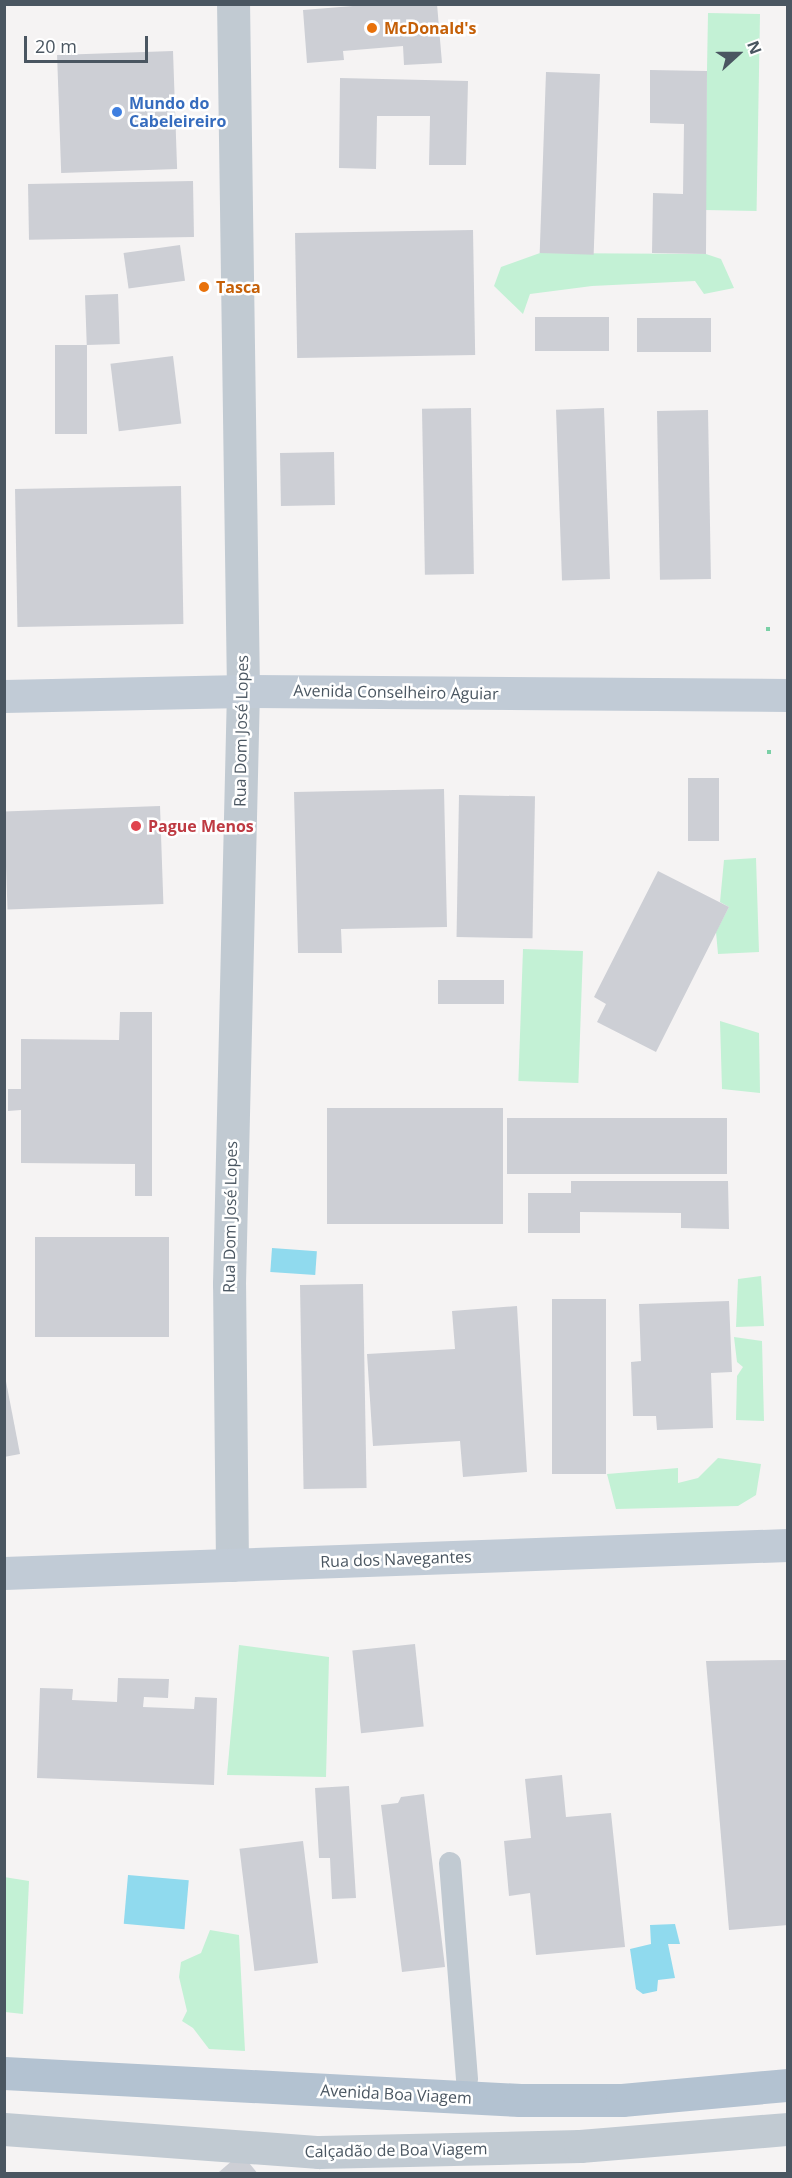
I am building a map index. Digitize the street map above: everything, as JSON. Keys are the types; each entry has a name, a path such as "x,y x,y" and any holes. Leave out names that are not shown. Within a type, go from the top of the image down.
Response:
{"main road":[{"name":"Avenida Conselheiro Aguiar","path":"4,696 243,691 788,695"},
{"name":"Rua dos Navegantes","path":"4,1573 788,1545"},
{"name":"Avenida Boa Viagem","path":"4,2073 467,2088 622,2100 788,2085"}],"street":[{"name":"Rua Dom José Lopes","path":"232,1565 229,1284 243,691 233,4"},
{"name":"Calçadão de Boa Viagem","path":"4,2129 319,2152 580,2146 788,2129"}],"lane":[{"path":"450,1863 467,2088"}],"path":[{"path":"767,752 773,752"}],"green space":[{"path":"708,13 760,14 757,211 705,210"},
{"path":"540,253 706,254 721,259 734,288 704,294 695,281 592,286 530,294 523,314 494,286 501,267"},
{"path":"756,858 759,952 718,954 716,932 729,907 720,902 724,860"},
{"path":"523,949 583,951 578,1083 518,1081"},
{"path":"720,1021 759,1033 760,1093 722,1089"},
{"path":"761,1276 764,1326 736,1327 738,1279"},
{"path":"734,1337 762,1341 764,1421 736,1420 737,1376 743,1367 737,1362"},
{"path":"718,1458 761,1464 756,1495 738,1506 616,1509 607,1474 678,1468 678,1483 698,1478"},
{"path":"239,1645 329,1657 326,1777 227,1775"},
{"path":"4,1877 29,1881 23,2014 5,2012"},
{"path":"210,1930 239,1935 245,2051 209,2049 193,2028 182,2021 187,2011 179,1977 181,1962 201,1953"}],"water":[{"path":"272,1248 317,1251 315,1275 270,1272"},
{"path":"128,1875 189,1880 184,1929 124,1924"},
{"path":"675,1924 680,1944 668,1944 675,1978 658,1980 657,1991 643,1994 636,1989 630,1949 651,1944 650,1925"}],"building":[{"name":"McDonald's","path":"378,4 437,4 442,63 404,65 403,46 343,51 344,60 307,63 303,10"},
{"name":"Mundo do Cabeleireiro","path":"173,51 177,169 61,173 57,55"},
{"path":"650,70 707,71 706,254 652,253 653,193 683,194 684,124 650,123"},
{"path":"546,72 600,74 594,255 540,253"},
{"path":"340,78 468,81 466,165 429,165 430,116 377,116 376,169 339,168"},
{"path":"193,181 194,237 29,240 28,184"},
{"path":"473,230 475,355 297,358 295,233"},
{"path":"180,245 185,281 129,289 124,253"},
{"path":"118,294 120,344 87,345 85,295"},
{"path":"535,317 609,317 609,351 535,351"},
{"path":"637,318 711,318 711,352 637,352"},
{"path":"55,345 87,345 87,434 55,434"},
{"path":"173,356 181,423 119,431 110,364"},
{"path":"471,408 474,574 425,575 422,409"},
{"path":"604,408 610,579 562,581 556,410"},
{"path":"708,410 711,579 660,580 657,411"},
{"path":"334,452 335,505 281,506 280,453"},
{"path":"181,486 183,624 17,627 15,489"},
{"path":"688,778 719,778 719,841 688,841"},
{"path":"444,789 447,927 341,929 342,953 298,953 294,792"},
{"path":"459,795 535,796 533,938 457,937"},
{"path":"160,806 163,904 8,909 4,811"},
{"path":"658,871 729,907 656,1052 597,1022 606,1004 594,997"},
{"path":"438,980 504,980 504,1004 438,1004"},
{"path":"120,1012 152,1012 152,1196 135,1196 135,1164 21,1163 21,1110 8,1111 8,1089 21,1089 21,1039 119,1040"},
{"path":"327,1108 503,1108 503,1224 327,1224"},
{"path":"507,1118 727,1118 727,1174 507,1174"},
{"path":"571,1181 728,1181 729,1229 681,1228 681,1213 580,1212 580,1233 528,1233 528,1193 571,1193"},
{"path":"35,1237 169,1237 169,1337 35,1337"},
{"path":"363,1284 367,1488 304,1489 300,1285"},
{"path":"552,1299 606,1299 606,1474 552,1474"},
{"path":"729,1301 732,1372 711,1373 713,1428 657,1430 656,1416 633,1416 631,1362 641,1361 639,1304"},
{"path":"517,1306 527,1472 463,1477 460,1441 373,1446 367,1354 455,1349 452,1311"},
{"path":"4,1371 20,1454 4,1457"},
{"path":"415,1644 424,1727 361,1733 352,1651"},
{"path":"788,1660 788,1925 729,1930 706,1661"},
{"path":"118,1678 169,1679 168,1698 144,1697 143,1707 194,1709 195,1697 217,1698 214,1785 37,1778 40,1688 73,1689 72,1700 117,1702"},
{"path":"562,1775 566,1817 611,1813 625,1947 536,1955 530,1893 509,1896 504,1841 531,1838 525,1779"},
{"path":"349,1786 356,1898 332,1899 330,1858 319,1858 315,1788"},
{"path":"424,1794 445,1967 402,1972 381,1805 398,1803 401,1797"},
{"path":"303,1841 318,1963 254,1971 239,1849"},
{"path":"241,2153 258,2174 220,2174 219,2172"}],"place":[{"name":"McDonald's","path":"372,28"},
{"name":"Mundo do Cabeleireiro","path":"117,112"},
{"name":"Tasca","path":"204,287"},
{"name":"Pague Menos","path":"136,826"}]}
